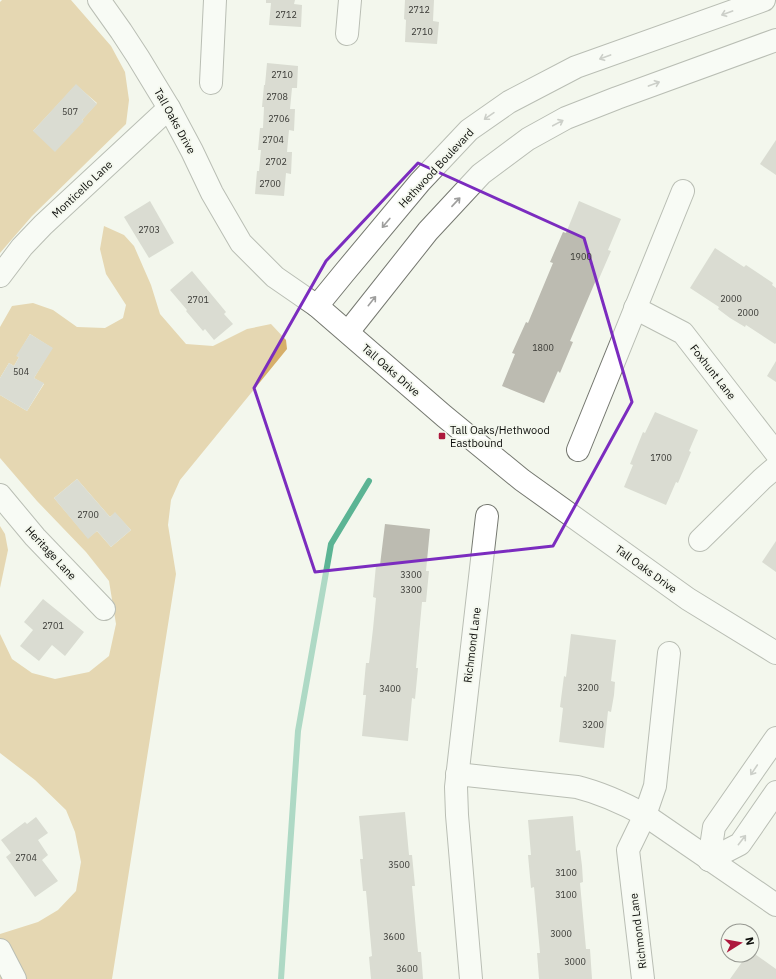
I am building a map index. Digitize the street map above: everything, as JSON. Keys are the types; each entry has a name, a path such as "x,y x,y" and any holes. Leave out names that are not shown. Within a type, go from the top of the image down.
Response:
{"street":[{"name":"Tall Oaks Drive","path":"99,0 138,57 169,108 212,193 241,243 275,277 317,306 444,416 522,480 688,599 776,653"},
{"path":"211,83 216,0"},
{"path":"348,34 350,0"},
{"name":"Hethwood Boulevard","path":"317,306 420,182 469,130 508,102 576,67 764,0"},
{"path":"348,332 428,231 465,191 481,174 528,139 566,118 776,40"},
{"name":"Monticello Lane","path":"0,276 22,247 43,225 169,108"},
{"path":"578,450 683,191"},
{"name":"Foxhunt Lane","path":"635,308 683,333 776,453"},
{"path":"700,540 776,467"},
{"name":"Heritage Lane","path":"0,495 35,537 104,609"},
{"name":"Richmond Lane","path":"470,979 456,788 487,516"},
{"name":"Richmond Lane","path":"643,979 628,850 645,815 654,786 669,654"},
{"path":"709,860 714,828 776,738"},
{"path":"458,774 577,786 591,790 645,815 776,905"},
{"path":"709,860 740,844 776,792"},
{"path":"0,950 15,979"}],"highlighted area":[{"path":"418,163 584,238 632,402 553,546 315,572 254,388 326,261"}],"shaded area":[{"path":"2,0 71,0 111,46 125,72 129,100 126,124 32,216 0,253 0,2","holes":["76,85 97,103 82,120 83,121 33,131"]},
{"path":"104,226 124,235 134,246 151,285 160,314 186,344 213,346 247,329 271,324 286,340 287,349 180,480 171,500 168,525 176,574 112,979 0,979 0,934 38,922 58,910 76,891 81,862 75,832 66,810 35,780 0,753 0,634 12,659 32,673 55,679 89,672 109,656 116,624 109,581 86,552 37,501 0,458 0,395 27,411 44,384 34,378 52,348 30,334 17,356 19,357 14,366 9,363 0,378 0,327 12,306 33,303 53,310 77,327 105,328 123,318 126,305 106,274 100,249","holes":["77,479 110,517 115,513 131,530 111,547 97,531 88,538 54,498"]},
{"path":"0,526 5,534 8,550 0,588"}],"building":[{"path":"266,0 295,0 294,4 302,5 301,27 269,25 271,3 266,3"},
{"path":"405,0 434,0 433,21 439,22 437,44 405,42"},
{"path":"267,63 298,66 297,88 292,88 290,109 295,109 294,131 289,130 287,152 292,152 291,174 286,173 284,196 255,194 261,150 258,150 260,128 263,128 264,107 262,107"},
{"path":"76,84 97,104 82,120 84,121 55,152 33,131"},
{"path":"776,140 776,175 760,164"},
{"path":"150,201 174,243 149,258 124,217"},
{"path":"579,201 621,219 608,250 611,251 598,281 596,280 570,341 573,342 560,373 558,371 544,403 502,386 515,354 512,353 526,322 528,323 553,263 550,262 563,232 566,233"},
{"path":"715,248 744,267 746,265 773,283 772,285 776,288 775,344 746,325 745,327 730,318 718,309 719,307 690,288"},
{"path":"192,271 226,312 224,314 233,324 214,340 205,329 203,331 170,290"},
{"path":"30,334 53,348 34,378 44,383 27,411 0,395 0,378 9,363 14,366 19,357 16,356"},
{"path":"776,361 776,382 767,376"},
{"path":"655,412 698,430 689,451 691,452 678,483 676,482 666,505 624,487 633,465 630,464 643,432 645,433"},
{"path":"77,479 110,517 115,512 131,530 111,547 97,531 88,539 54,498"},
{"path":"385,524 430,529 426,571 429,571 426,602 422,602 416,668 418,668 415,699 412,698 408,741 362,736 366,695 363,695 366,663 369,663 376,598 373,597 376,565 380,565"},
{"path":"776,541 776,572 762,562"},
{"path":"43,599 84,632 65,656 52,645 39,661 20,646 33,630 24,622"},
{"path":"571,634 616,640 611,681 615,682 614,695 611,712 608,711 604,748 559,742 563,708 560,707 564,676 566,677"},
{"path":"405,812 409,855 412,855 415,886 412,886 418,952 421,952 423,979 371,979 369,957 372,956 366,891 363,891 360,859 363,859 359,816"},
{"path":"573,816 576,851 580,850 582,866 583,882 580,883 586,949 590,949 592,979 539,979 537,953 540,953 534,887 531,888 528,855 531,855 528,820"},
{"path":"36,817 48,833 38,840 48,855 42,860 58,881 35,897 6,857 11,853 1,840 25,822 27,824"},
{"path":"760,958 776,969 776,979 730,979 741,963 760,963"}],"waterway":[{"path":"281,979 298,731 331,544 369,481"}],"place":[{"name":"Tall Oaks/Hethwood Eastbound","path":"442,436"}]}
